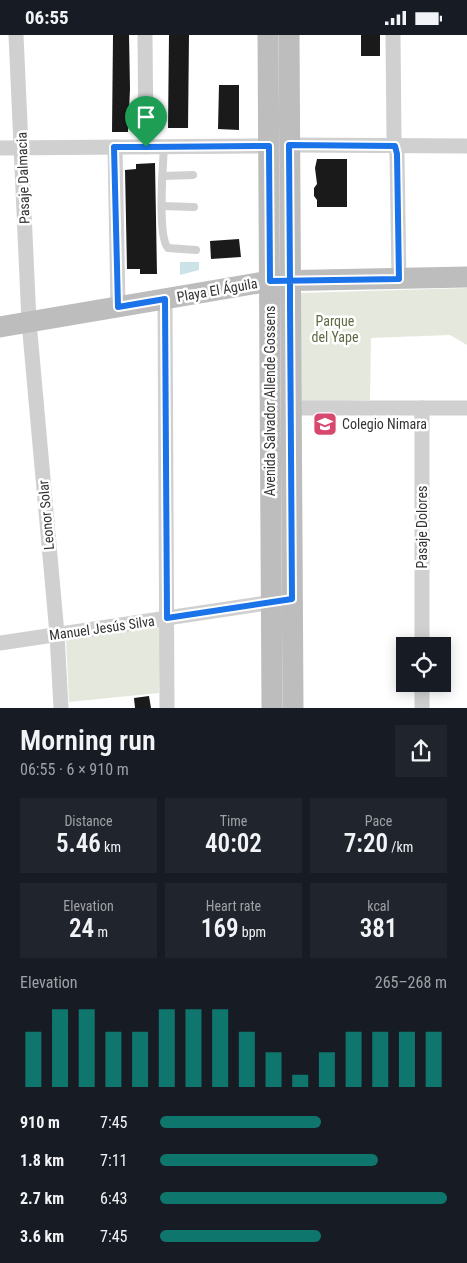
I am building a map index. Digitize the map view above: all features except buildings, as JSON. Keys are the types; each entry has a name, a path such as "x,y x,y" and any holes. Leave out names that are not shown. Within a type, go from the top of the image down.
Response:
{"main road":[{"name":"Avenida Salvador Allende Gossens","path":"268,35 279,145 280,281 271,603 272,708"},
{"name":"Avenida Salvador Allende Gossens","path":"279,145 289,35"},
{"name":"Playa El Águila","path":"0,327 280,281 467,277"},
{"name":"Avenida Salvador Allende Gossens","path":"280,281 291,409 293,708"}],"street":[{"name":"Pasaje Dalmacia","path":"16,35 28,322"},
{"path":"145,35 146,147"},
{"path":"393,35 399,279"},
{"path":"0,148 279,145 467,146"},
{"path":"114,147 118,307"},
{"path":"165,299 167,708"},
{"name":"Leonor Solar","path":"28,322 57,634 61,708"},
{"name":"Pasaje Dolores","path":"422,408 422,637"},
{"path":"291,409 467,408"},
{"name":"Manuel Jesús Silva","path":"0,643 292,599"},
{"path":"422,692 422,708"}],"lane":[{"path":"164,147 162,206 165,244 168,248 196,250"},
{"path":"163,176 193,175"},
{"path":"162,206 194,207"}],"green space":[{"name":"Parque del Yape","path":"467,288 467,345 450,335 371,338 370,400 297,403 298,293"},
{"path":"161,625 159,693 69,702 66,639"}],"water":[{"path":"180,262 199,262 199,270 180,275"}],"place":[{"name":"Colegio Nimara","path":"325,424"}],"route":[{"path":"146,147 114,147 118,307 165,299 167,618 292,599 290,281 289,145 395,146 397,154 399,279 290,281 270,281 269,146 146,147"}]}
